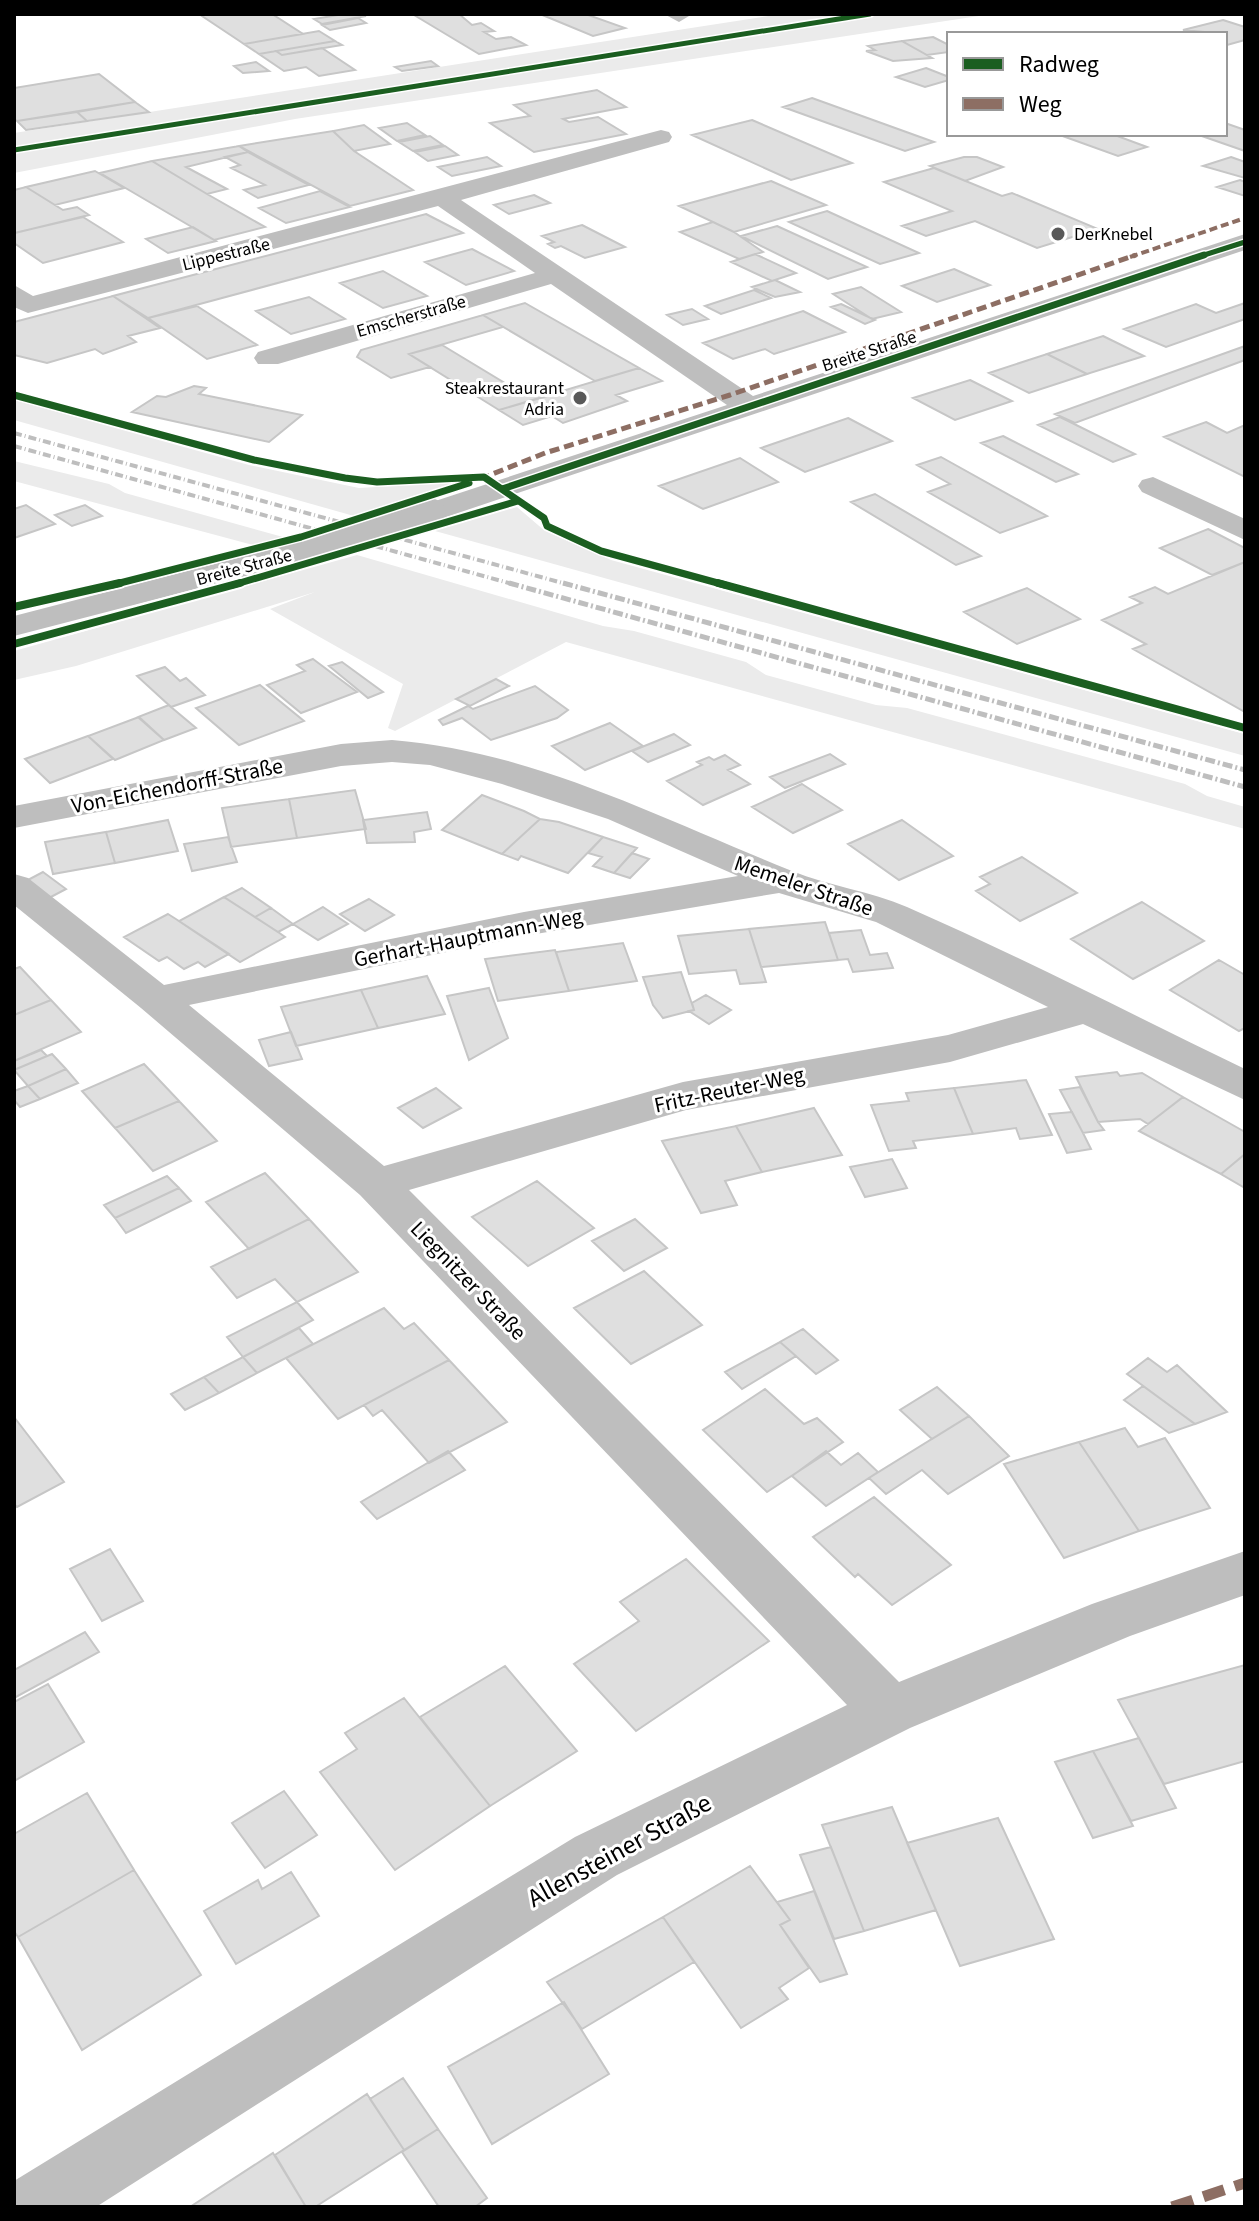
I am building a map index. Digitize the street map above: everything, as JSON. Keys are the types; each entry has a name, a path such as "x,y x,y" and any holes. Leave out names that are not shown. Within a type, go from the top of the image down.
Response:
{"street":[{"name":"Lippestraße","path":"14,293 28,305 442,198 661,137"},
{"path":"442,198 749,407"},
{"name":"Breite Straße","path":"14,626 288,555 431,513 1245,242"},
{"name":"Emscherstraße","path":"268,358 555,275"},
{"path":"1153,486 1245,531"},
{"name":"Memeler Straße","path":"341,755 392,751 431,754 515,776 621,811 781,881 890,914 1245,1086"},
{"name":"Von-Eichendorff-Straße","path":"14,817 341,755"},
{"name":"Gerhart-Hauptmann-Weg","path":"156,999 524,924 781,881"},
{"name":"Liegnitzer Straße","path":"14,886 156,999 376,1184 890,1711"},
{"name":"Fritz-Reuter-Weg","path":"376,1184 683,1096 950,1048 1086,1010"},
{"name":"Allensteiner Straße","path":"35,2207 596,1856 890,1711 1111,1620 1245,1573"},
{"path":"14,2193 20,2207"}],"shaded area":[{"path":"781,14 992,14 295,119 14,173 14,133"},
{"path":"14,400 249,465 359,488 459,482 354,516 14,420"},
{"path":"14,461 109,484 125,493 283,537 253,545 14,481"},
{"path":"517,507 545,531 611,560 1245,734 1245,756 435,531"},
{"path":"357,555 603,626 634,631 746,662 766,675 876,705 907,708 1185,784 1207,796 1245,807 1245,829 566,642 395,731 388,728 403,684 270,609 315,592 76,666 14,680 14,651"}],"building":[{"path":"199,14 272,14 303,34 244,44"},
{"path":"344,14 366,16 322,24 314,19"},
{"path":"459,14 472,25 481,23 494,31 484,32 496,39 511,37 526,45 479,54 414,15"},
{"path":"540,14 592,14 588,15 625,28 593,36"},
{"path":"358,18 366,23 330,30 322,25"},
{"path":"1223,20 1245,27 1245,40 1227,45 1227,32 1183,30"},
{"path":"319,31 335,41 259,54 244,44"},
{"path":"933,37 947,44 947,52 927,55 902,41"},
{"path":"335,41 342,45 282,55 276,51"},
{"path":"902,41 932,58 893,61 866,51 875,50 868,46"},
{"path":"322,48 355,70 319,76 306,67 284,71 259,54 276,51 282,55"},
{"path":"431,61 438,66 402,71 395,67"},
{"path":"256,62 269,71 243,73 234,66"},
{"path":"926,68 947,76 947,81 925,87 896,77"},
{"path":"99,74 135,102 14,119 14,88"},
{"path":"597,90 626,107 563,119 569,122 598,117 626,134 534,152 490,123 530,116 514,105"},
{"path":"812,98 934,142 905,151 783,107"},
{"path":"135,102 149,112 87,121 77,112"},
{"path":"77,112 87,121 26,130 17,121"},
{"path":"752,120 852,163 791,180 692,135"},
{"path":"407,123 425,135 397,141 379,128"},
{"path":"1227,124 1245,130 1245,151 1202,136 1227,136"},
{"path":"364,125 390,144 354,151 333,131"},
{"path":"333,131 354,151 413,190 350,206 239,146"},
{"path":"430,136 443,145 413,151 399,142"},
{"path":"1063,136 1117,136 1147,147 1118,156"},
{"path":"239,146 248,152 186,167 227,189 207,194 152,161"},
{"path":"445,146 458,155 428,161 415,152"},
{"path":"248,152 309,185 258,198 244,190 265,185 231,168 240,165 225,157"},
{"path":"487,157 501,166 452,176 438,167"},
{"path":"964,157 977,157 1003,167 965,181 930,166"},
{"path":"1231,157 1245,162 1245,178 1203,166"},
{"path":"152,161 265,227 214,240 100,173"},
{"path":"934,168 1002,196 1012,193 1098,229 1037,248 975,221 926,236 902,226 952,211 884,182"},
{"path":"95,171 124,188 55,205 26,187"},
{"path":"1240,180 1245,182 1245,196 1217,187"},
{"path":"771,181 826,205 734,232 679,206"},
{"path":"26,187 63,210 77,207 89,215 15,233 14,190"},
{"path":"320,191 350,207 286,223 259,208"},
{"path":"534,195 550,203 509,214 494,205"},
{"path":"827,211 919,253 880,264 789,222"},
{"path":"426,214 463,233 148,318 113,296"},
{"path":"83,217 123,242 43,263 14,243 14,233"},
{"path":"713,222 763,252 739,259 680,232"},
{"path":"582,225 625,247 585,258 561,246 555,248 548,244 554,242 542,236"},
{"path":"777,226 867,267 828,279 741,236"},
{"path":"193,227 216,241 168,253 146,239"},
{"path":"472,249 514,271 466,285 425,262"},
{"path":"755,254 796,273 772,281 731,262"},
{"path":"954,269 990,285 937,302 902,286"},
{"path":"383,271 427,296 383,308 340,283"},
{"path":"775,280 800,292 775,297 752,287"},
{"path":"861,287 901,312 872,319 833,294"},
{"path":"754,290 771,298 721,314 705,306"},
{"path":"113,296 160,328 128,336 136,342 103,354 95,349 47,363 14,355 14,322"},
{"path":"309,297 345,319 291,334 256,311"},
{"path":"525,303 639,368 595,381 483,315"},
{"path":"1245,303 1245,319 1166,347 1124,329 1196,304 1216,313"},
{"path":"841,304 875,320 865,324 831,307"},
{"path":"197,306 257,345 207,359 148,318"},
{"path":"692,309 708,319 683,325 667,315"},
{"path":"803,311 845,332 774,354 765,349 733,359 703,343"},
{"path":"483,315 503,327 409,354 430,367 391,378 357,357 361,350"},
{"path":"1103,336 1144,356 1087,374 1047,354"},
{"path":"442,345 513,388 531,383 554,394 499,410 409,354"},
{"path":"1245,346 1245,360 1075,423 1055,414"},
{"path":"1047,354 1087,374 1029,393 989,373"},
{"name":"Steakrestaurant Adria","path":"639,368 662,381 616,395 627,401 563,423 552,416 523,425 499,410"},
{"path":"970,380 1012,401 955,420 913,398"},
{"path":"194,386 206,388 199,394 302,415 269,442 132,412 157,396 166,397"},
{"path":"1060,417 1135,454 1113,462 1038,425"},
{"path":"848,418 892,441 805,472 761,448"},
{"path":"1206,422 1227,433 1245,425 1245,477 1164,437"},
{"path":"1003,436 1078,474 1056,482 981,443"},
{"path":"941,457 1047,516 1000,533 928,492 950,484 917,465"},
{"path":"740,458 778,482 703,509 659,486"},
{"path":"875,494 981,556 956,565 851,502"},
{"path":"26,505 55,524 14,538 14,509"},
{"path":"85,505 102,516 72,526 55,515"},
{"path":"1208,529 1245,548 1245,562 1212,575 1160,548"},
{"path":"1245,562 1245,712 1133,649 1146,644 1102,620 1142,603 1130,597 1155,587 1168,594"},
{"path":"1027,588 1080,619 1017,644 964,612"},
{"path":"313,659 357,692 301,713 267,685 305,671 297,665"},
{"path":"342,662 383,692 368,698 329,666"},
{"path":"165,667 180,681 186,678 205,695 171,707 137,676"},
{"path":"496,679 509,686 470,706 456,699"},
{"path":"260,685 304,721 239,745 196,708"},
{"path":"535,686 568,710 557,718 491,740 462,718 443,725 439,720 468,706 473,709"},
{"path":"169,705 196,728 164,740 138,717"},
{"path":"139,717 164,740 115,760 88,736"},
{"path":"610,723 643,746 585,770 552,746"},
{"path":"674,734 690,745 648,762 632,751"},
{"path":"88,736 113,759 50,783 25,759"},
{"path":"830,754 845,764 785,788 770,777"},
{"path":"725,755 740,765 728,770 750,784 703,805 667,781 702,765 697,762"},
{"path":"802,784 842,810 793,833 752,807"},
{"path":"355,790 366,829 297,838 289,799"},
{"path":"482,795 540,819 502,854 442,830"},
{"path":"289,799 297,838 231,847 222,808"},
{"path":"427,812 431,829 414,832 415,842 367,843 363,820"},
{"path":"540,819 603,837 568,873 521,856 518,860 502,854"},
{"path":"168,820 178,851 115,863 106,832"},
{"path":"902,820 953,856 899,880 848,844"},
{"path":"106,832 115,863 53,874 45,842"},
{"path":"228,837 237,862 192,871 184,844"},
{"path":"603,837 637,848 614,873 593,866 602,857 588,853"},
{"path":"632,853 649,859 630,878 614,873"},
{"path":"1022,857 1077,893 1020,921 976,891 990,884 980,877"},
{"path":"43,872 66,889 49,898 26,881"},
{"path":"242,888 271,908 255,917 224,897"},
{"path":"224,897 285,937 240,962 179,921"},
{"path":"369,899 394,915 365,931 340,914"},
{"path":"1142,902 1204,941 1133,979 1071,939"},
{"path":"323,907 348,924 318,940 293,924"},
{"path":"271,908 293,924 278,932 255,917"},
{"path":"168,914 229,954 205,967 198,962 184,969 167,957 159,961 124,937"},
{"path":"825,922 838,960 761,967 749,929"},
{"path":"749,929 766,982 740,984 736,970 689,974 678,936"},
{"path":"861,930 870,955 887,953 893,968 853,972 848,959 838,960 829,933"},
{"path":"623,943 637,981 569,991 556,952"},
{"path":"555,950 569,991 498,1001 485,959"},
{"path":"1219,960 1245,975 1245,1028 1239,1031 1170,990"},
{"path":"20,967 51,1000 14,1015 14,969"},
{"path":"681,972 694,1010 663,1018 653,1005 643,977"},
{"path":"427,976 445,1014 378,1028 361,990"},
{"path":"489,988 508,1038 469,1060 447,996"},
{"path":"361,990 378,1028 296,1046 281,1007"},
{"path":"706,995 731,1010 709,1024 689,1011 694,1010 692,1003"},
{"path":"51,1000 81,1032 14,1061 14,1015"},
{"path":"291,1032 302,1059 269,1066 259,1040"},
{"path":"41,1050 47,1056 14,1070 14,1061"},
{"path":"52,1054 66,1069 28,1086 14,1070"},
{"path":"144,1064 179,1101 115,1128 82,1091"},
{"path":"66,1069 78,1083 40,1099 28,1086"},
{"path":"1117,1072 1120,1076 1142,1073 1183,1097 1148,1124 1140,1119 1098,1122 1076,1077"},
{"path":"1026,1080 1052,1135 1020,1139 1016,1128 973,1134 954,1088"},
{"path":"28,1086 40,1099 20,1107 14,1100 14,1091"},
{"path":"1080,1087 1104,1130 1083,1133 1060,1090"},
{"path":"436,1088 461,1108 423,1128 398,1108"},
{"path":"954,1088 973,1134 913,1141 916,1148 889,1151 871,1105 909,1101 906,1093"},
{"path":"1183,1097 1245,1132 1245,1154 1221,1174 1139,1131"},
{"path":"179,1101 217,1141 153,1171 115,1128"},
{"path":"814,1108 842,1155 762,1172 736,1126"},
{"path":"1072,1112 1091,1149 1067,1153 1049,1114"},
{"path":"736,1126 762,1172 725,1181 737,1205 701,1213 662,1141"},
{"path":"1245,1154 1245,1188 1221,1174"},
{"path":"892,1159 907,1188 865,1197 850,1167"},
{"path":"265,1173 309,1219 249,1249 206,1202"},
{"path":"167,1176 179,1188 115,1218 104,1205"},
{"path":"537,1181 594,1228 528,1266 472,1217"},
{"path":"179,1188 191,1201 126,1233 115,1218"},
{"path":"309,1219 358,1272 297,1302 275,1279 237,1298 211,1267"},
{"path":"635,1219 667,1248 624,1271 592,1241"},
{"path":"644,1271 702,1325 631,1364 574,1308"},
{"path":"297,1302 313,1320 243,1357 227,1337"},
{"path":"384,1308 404,1329 414,1323 449,1360 338,1419 286,1358"},
{"path":"299,1328 313,1344 257,1373 243,1357"},
{"path":"803,1329 838,1360 816,1374 780,1342"},
{"path":"780,1342 796,1356 742,1389 725,1372"},
{"path":"243,1357 257,1373 219,1393 204,1377"},
{"path":"1148,1358 1167,1372 1177,1365 1227,1412 1195,1424 1127,1374"},
{"path":"449,1360 507,1422 429,1463 382,1410 373,1416 364,1405"},
{"path":"204,1377 219,1393 185,1410 171,1394"},
{"path":"1143,1386 1195,1424 1169,1433 1124,1400"},
{"path":"937,1387 969,1416 932,1439 900,1410"},
{"path":"765,1389 804,1424 817,1418 843,1442 767,1492 703,1430"},
{"path":"969,1416 1009,1456 948,1494 922,1470 886,1494 869,1478"},
{"path":"14,1417 64,1482 17,1507 14,1504"},
{"path":"1125,1428 1138,1447 1165,1438 1210,1508 1139,1531 1079,1442"},
{"path":"1079,1442 1139,1531 1064,1558 1004,1464"},
{"path":"448,1451 465,1470 377,1519 361,1502"},
{"path":"826,1451 841,1465 858,1453 878,1472 826,1506 792,1476"},
{"path":"874,1497 951,1565 892,1605 858,1574 855,1577 813,1537"},
{"path":"110,1549 143,1601 102,1621 70,1569"},
{"path":"686,1559 769,1641 636,1731 574,1664 639,1621 620,1602"},
{"path":"85,1632 99,1652 14,1698 14,1670"},
{"path":"1245,1665 1245,1761 1164,1784 1118,1700"},
{"path":"505,1666 577,1751 490,1806 420,1717"},
{"path":"48,1684 84,1742 14,1781 14,1702"},
{"path":"404,1698 490,1806 395,1870 320,1772 357,1749 345,1733"},
{"path":"1139,1738 1176,1808 1131,1821 1093,1751"},
{"path":"1093,1751 1133,1826 1093,1838 1055,1762"},
{"path":"284,1791 317,1835 265,1868 232,1823"},
{"path":"87,1793 134,1870 18,1937 14,1931 14,1834"},
{"path":"892,1807 936,1910 864,1931 822,1825"},
{"path":"998,1818 1054,1939 960,1966 907,1843"},
{"path":"831,1847 864,1931 834,1939 800,1855"},
{"path":"750,1866 790,1920 780,1925 809,1968 779,1988 788,1999 741,2028 663,1917"},
{"path":"134,1870 201,1975 82,2050 18,1937"},
{"path":"291,1872 319,1916 236,1964 204,1911 258,1880 262,1889"},
{"path":"814,1891 847,1974 820,1982 780,1925 790,1920 777,1902"},
{"path":"663,1917 694,1962 582,2029 547,1982"},
{"path":"564,2002 609,2074 492,2144 448,2067"},
{"path":"403,2078 438,2129 404,2150 370,2099"},
{"path":"367,2094 404,2150 315,2207 306,2207 275,2155"},
{"path":"438,2129 487,2198 475,2207 439,2207 402,2152"},
{"path":"273,2153 306,2207 190,2207"}],"railway":[{"path":"14,433 570,585"},
{"path":"14,446 516,585"},
{"path":"509,583 1245,787"},
{"path":"563,583 1245,770"}],"marked path":[{"path":"480,479 545,453 730,395 1245,218"},
{"path":"1172,2207 1245,2183"}],"cycle path":[{"path":"14,150 870,14"},
{"path":"502,489 1245,242"},
{"path":"14,395 254,460 345,478 377,482 484,477 544,518 547,526 601,551 1245,728"},
{"path":"14,607 244,552 357,520 469,483"},
{"path":"14,644 315,563 518,501"}],"place":[{"name":"DerKnebel","path":"1058,234"},
{"name":"Steakrestaurant Adria","path":"580,398"}]}
